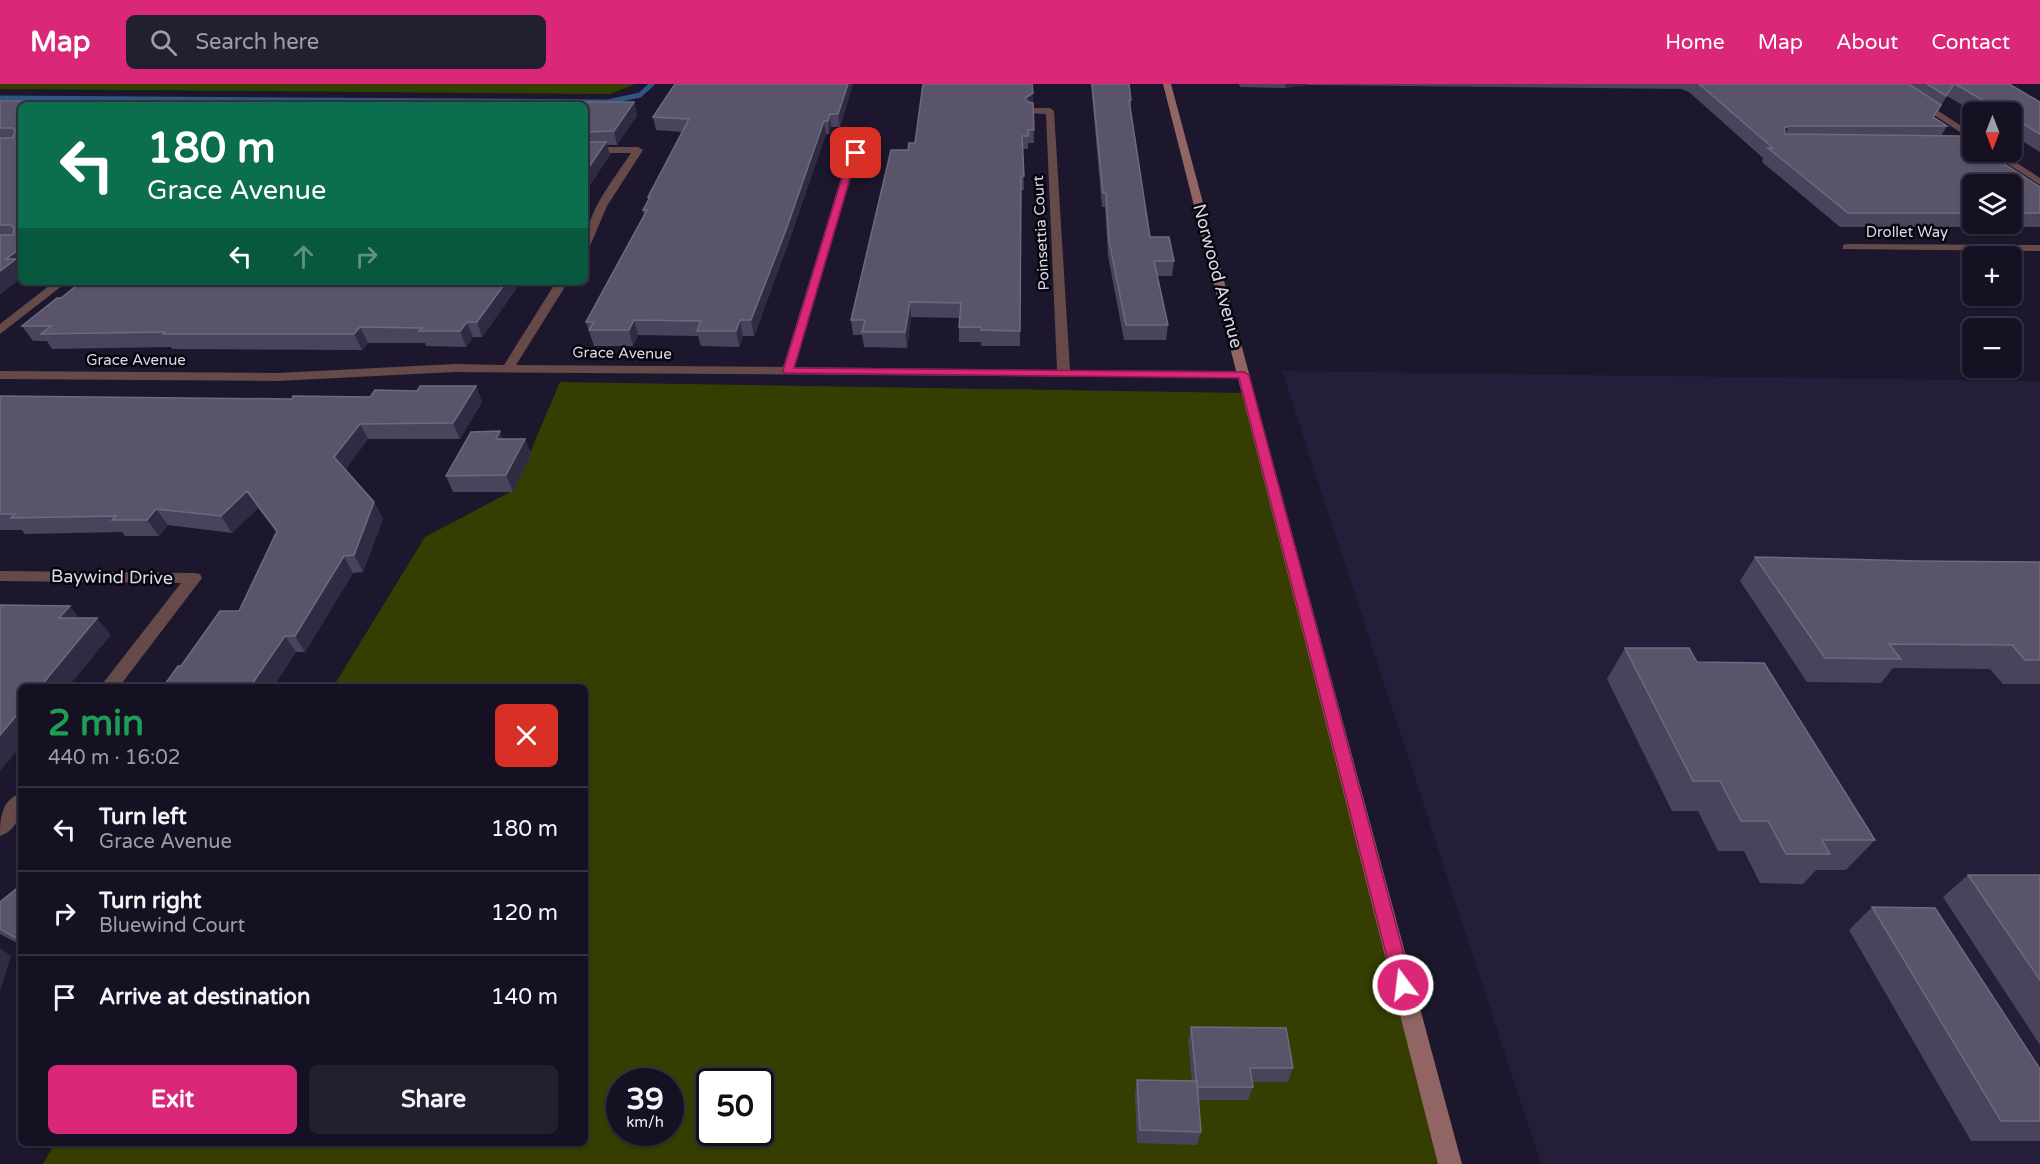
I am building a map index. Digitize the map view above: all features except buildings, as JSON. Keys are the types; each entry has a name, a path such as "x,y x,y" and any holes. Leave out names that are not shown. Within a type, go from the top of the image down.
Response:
{"main road":[{"name":"Norwood Avenue","path":"1167,84 1450,1164"}],"street":[{"path":"1891,84 1962,130"},
{"name":"Poinsettia Court","path":"1031,111 1050,111 1064,373"},
{"path":"788,371 851,161 861,147 872,140"},
{"path":"588,150 638,150 602,206 588,239"},
{"path":"2009,162 2040,182"},
{"name":"Drollet Way","path":"1847,247 2040,248"},
{"path":"0,330 57,285"},
{"path":"508,368 560,285"},
{"name":"Grace Avenue","path":"0,375 288,377 455,368 508,368 1244,375"},
{"name":"Baywind Drive","path":"0,576 194,578 111,684"},
{"path":"0,828 18,805"}],"shaded area":[{"path":"1282,371 2040,381 2040,1164 1541,1164"}],"green space":[{"path":"0,84 635,84 610,94 0,89"},
{"path":"560,382 1243,393 1448,1164 43,1164 53,1146 588,1146 588,684 335,684 425,537 514,490"}],"waterway":[{"path":"0,98 608,102 640,95 652,84"}],"route":[{"path":"856,153 851,161 788,371 1244,375 1403,985"}]}
